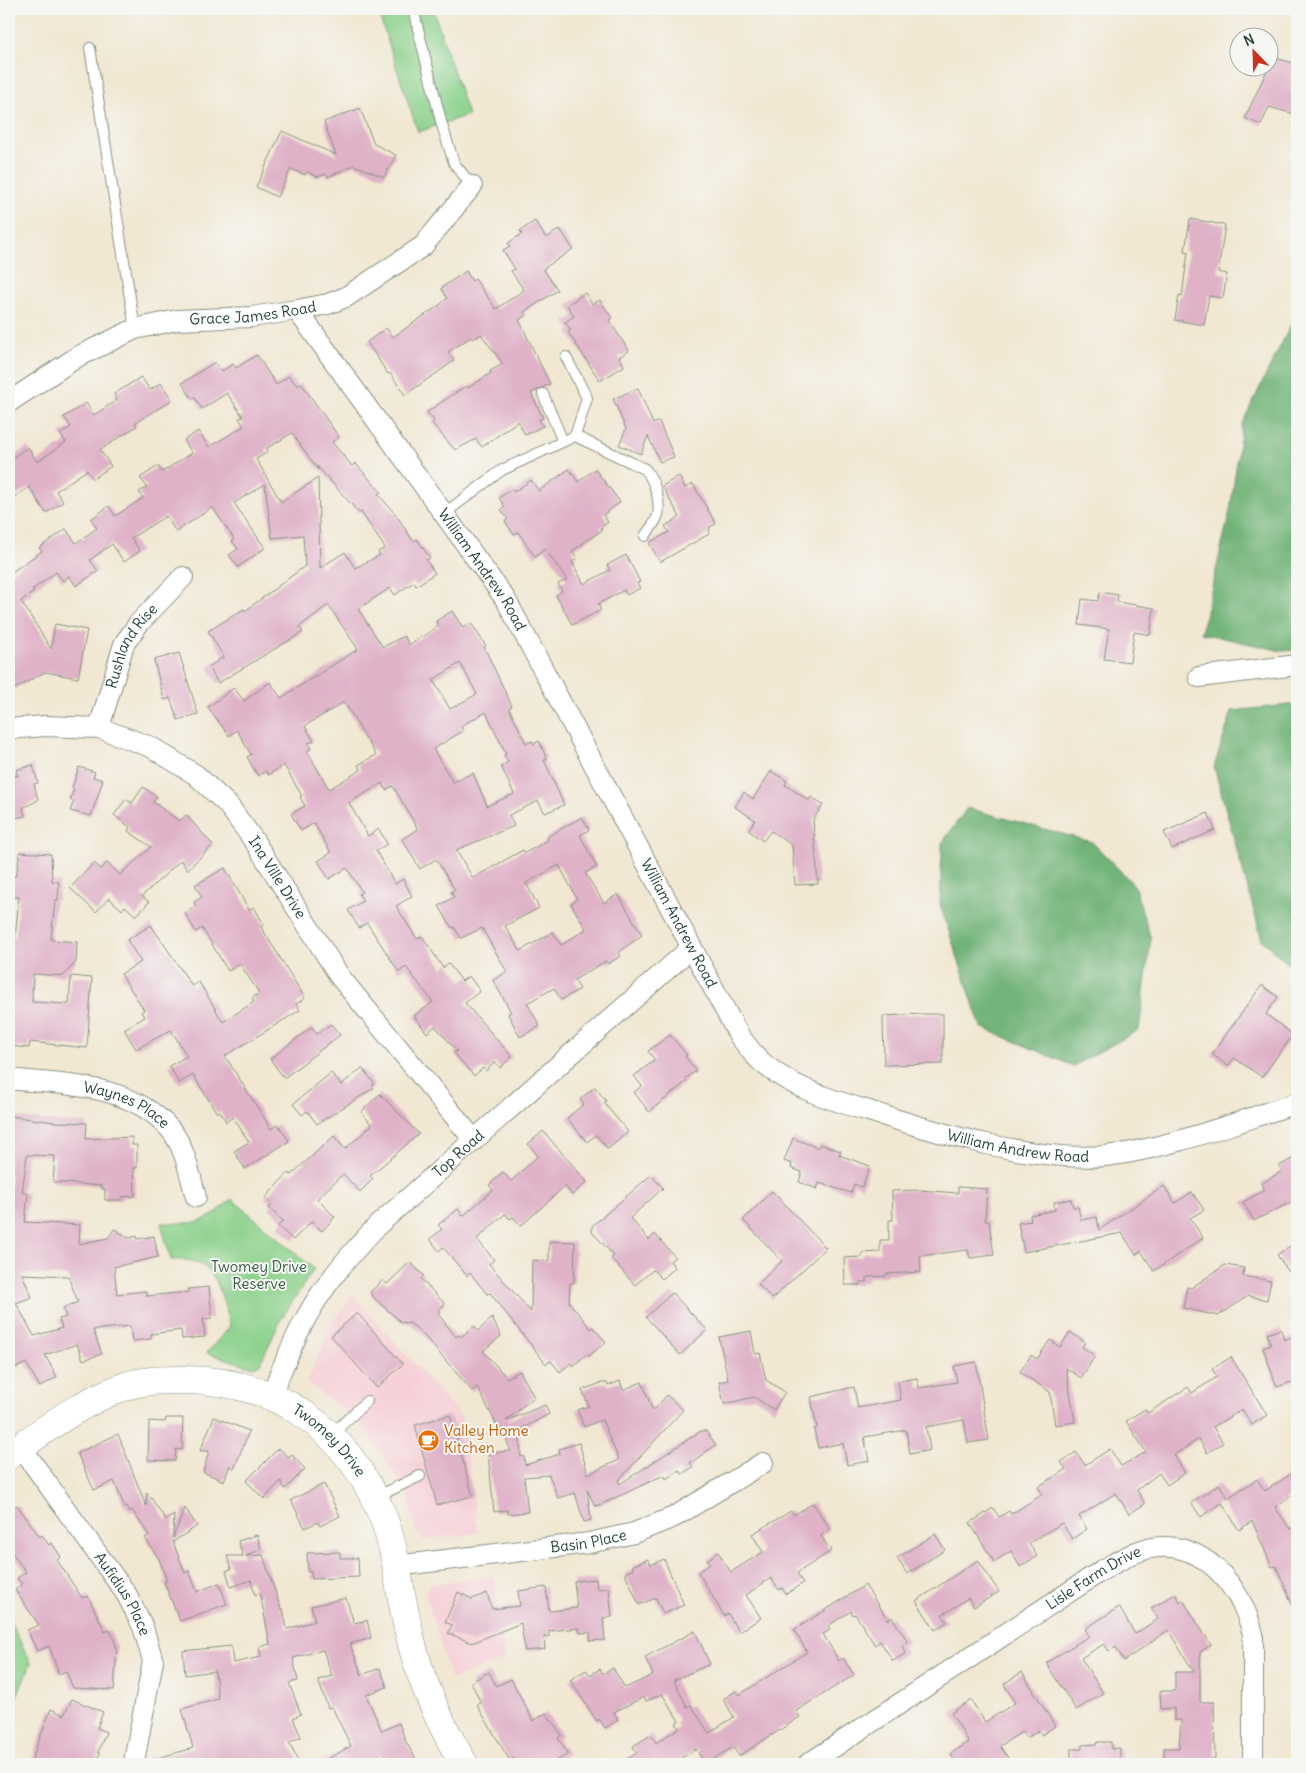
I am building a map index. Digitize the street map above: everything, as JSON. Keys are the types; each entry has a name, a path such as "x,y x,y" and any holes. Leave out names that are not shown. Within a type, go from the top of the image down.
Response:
{"street":[{"name":"Grace James Road","path":"9,402 77,357 135,329 177,320 251,317 328,304 346,297 423,246 472,186"},
{"name":"William Andrew Road","path":"297,310 506,600 738,1034 749,1049 768,1068 813,1093 917,1127 1055,1156 1104,1156 1157,1146 1297,1103"},
{"name":"Rushland Rise","path":"99,728 124,644 139,623 183,577"},
{"path":"1199,677 1297,665"},
{"name":"Ina Ville Drive","path":"9,729 45,726 99,728 158,752 196,775 228,805 255,842 340,977 474,1140"},
{"name":"Top Road","path":"271,1395 298,1334 321,1293 346,1260 378,1225 691,948"},
{"name":"Waynes Place","path":"9,1080 88,1087 114,1093 142,1105 171,1130 184,1156 196,1197"},
{"name":"Twomey Drive","path":"15,1451 88,1402 127,1386 151,1380 213,1380 271,1395 293,1406 330,1436 360,1470 375,1498 392,1543 408,1629 423,1682 464,1764"},
{"name":"Aufidius Place","path":"15,1451 127,1595 143,1626 153,1661 135,1756 136,1764"},
{"name":"Basin Place","path":"396,1566 590,1543 634,1533 674,1518 763,1463"},
{"name":"Lisle Farm Drive","path":"808,1764 1102,1571 1128,1556 1146,1549 1161,1548 1186,1551 1207,1560 1230,1582 1248,1614 1254,1634 1253,1764"}],"lane":[{"path":"413,9 442,125 454,163 472,186"},
{"path":"90,48 135,329"},
{"path":"445,513 502,470 575,436 587,398 566,357"},
{"path":"543,394 563,442"},
{"path":"575,436 645,470 651,476 659,503 658,516 645,536"},
{"path":"330,1436 366,1401"},
{"path":"375,1498 420,1476"}],"shaded area":[{"path":"353,1295 462,1418 478,1533 423,1540 415,1528 407,1493 364,1427 307,1382 332,1323"},
{"path":"494,1577 505,1659 451,1680 425,1592 431,1584"}],"green space":[{"path":"377,9 433,9 468,115 418,132"},
{"path":"1297,312 1297,650 1282,651 1201,633 1230,511 1242,424"},
{"path":"1297,704 1297,972 1262,940 1214,767 1232,711"},
{"path":"967,808 1092,842 1134,885 1151,939 1139,1030 1073,1066 981,1027 940,905 942,843"},
{"name":"Twomey Drive Reserve","path":"232,1199 314,1269 281,1319 260,1364 253,1367 207,1353 230,1326 219,1288 207,1269 198,1263 187,1260 171,1260 161,1223 192,1223 199,1221 214,1214"},
{"path":"9,1620 31,1663 9,1715"}],"building":[{"path":"1278,59 1297,64 1297,103 1294,114 1269,107 1261,125 1245,118 1263,78 1278,78"},
{"path":"360,108 374,144 396,155 384,177 354,165 328,177 326,174 318,177 307,172 305,175 291,169 277,197 256,187 282,131 336,155 324,122"},
{"path":"1190,219 1225,225 1218,272 1227,274 1223,298 1209,296 1204,325 1175,320 1179,295 1182,296 1188,252 1185,251"},
{"path":"535,221 546,238 560,229 573,249 543,269 558,290 524,312 526,315 519,320 550,384 531,393 543,418 539,420 543,426 525,435 518,421 482,447 476,439 455,450 432,423 434,421 427,412 466,386 468,388 491,373 490,371 503,364 481,334 473,339 471,337 448,352 454,361 405,395 390,373 388,374 367,342 386,328 393,337 441,304 447,298 441,288 466,271 472,281 475,279 496,309 524,290 511,271 515,269 503,250 510,246 508,243 522,234 520,231"},
{"path":"585,293 592,304 600,300 612,318 609,320 629,351 619,357 624,366 600,381 568,332 571,330 565,322 574,316 567,305"},
{"path":"257,355 276,385 289,376 297,386 301,383 339,437 332,442 352,466 355,463 381,492 378,494 397,516 413,541 417,539 430,558 426,560 435,573 416,586 414,582 395,595 390,588 358,609 383,647 404,636 409,645 439,626 436,621 452,611 463,628 471,623 486,646 484,647 512,706 509,708 526,743 532,741 534,744 539,741 547,759 544,760 564,805 545,813 538,801 509,815 514,826 456,850 473,878 523,850 525,853 548,840 547,837 582,817 589,830 580,835 597,867 585,873 604,903 618,894 642,935 618,953 621,956 608,964 606,961 574,980 580,989 561,1000 554,988 527,1003 540,1026 520,1037 508,1014 511,1012 493,980 507,972 482,928 461,938 454,927 452,928 439,906 454,897 451,892 455,890 436,859 420,869 402,839 418,829 393,786 386,790 382,783 349,803 368,836 379,829 387,844 376,851 395,884 403,879 412,896 396,906 417,939 422,936 443,968 448,963 462,981 469,976 480,991 465,1003 512,1057 500,1068 495,1062 486,1071 483,1068 474,1076 454,1053 457,1051 435,1026 427,1033 414,1016 433,1002 406,967 399,972 367,923 359,928 348,910 363,901 359,894 362,892 347,868 329,879 318,861 331,853 314,823 301,831 291,814 305,806 300,797 302,796 284,765 268,775 266,771 258,776 247,757 251,755 237,730 229,736 208,707 234,688 244,701 270,682 281,698 358,649 328,605 299,627 303,632 218,683 208,667 224,657 208,631 244,609 245,611 305,566 303,535 272,538 265,484 234,503 265,548 238,567 229,555 238,549 232,541 234,539 213,508 211,508 176,532 166,516 131,538 140,551 124,562 112,544 90,560 98,571 76,586 69,576 63,581 56,572 32,590 34,592 21,601 51,649 55,624 87,630 78,678 45,672 9,692 9,574 42,551 39,548 66,529 76,543 97,528 91,519 109,506 115,516 143,498 139,492 147,487 140,478 158,466 162,472 192,453 184,440 198,431 209,447 244,426 239,418 243,417 227,393 202,409 195,398 192,399 182,383 215,362 222,371 233,364 236,368","holes":["292,433 318,470 317,466 359,513 361,512 385,548 378,552 380,555 355,568 345,552 320,568 318,478 281,502 256,459 268,452 266,449","460,663 477,694 450,709 433,680","344,702 376,755 358,765 361,770 329,789 307,751 311,749 308,743 314,741 305,726","486,712 506,754 504,755 508,762 501,766 514,794 487,806 473,773 453,782 433,749 463,731 461,726","559,865 577,899 571,904 586,929 561,945 553,932 520,951 505,926 539,908 526,883"]},
{"path":"141,377 150,390 161,383 172,400 135,423 137,426 100,450 111,466 93,479 87,470 56,491 63,502 46,513 29,487 9,501 9,460 28,447 37,462 66,442 60,434 71,427 64,417 86,403 94,415 117,400 114,394"},
{"path":"638,388 653,424 659,421 674,457 660,462 648,436 641,454 619,445 626,429 613,399"},
{"path":"569,469 578,482 595,469 620,502 603,515 608,522 600,528 602,530 572,551 577,558 572,562 584,584 610,570 607,565 626,555 640,582 637,583 640,588 627,595 624,590 598,604 601,610 572,625 556,595 562,591 558,584 567,580 545,549 535,557 518,532 514,535 505,521 508,519 501,510 505,507 499,498 512,489 514,492 531,480 539,491"},
{"path":"679,476 685,488 693,484 716,524 710,527 709,534 660,562 649,543 669,532 665,526 680,517 662,486"},
{"path":"1100,592 1118,595 1117,602 1154,608 1150,635 1134,632 1130,662 1104,659 1109,629 1079,625 1082,599 1098,601"},
{"path":"179,653 198,714 178,720 170,698 164,700 154,660"},
{"path":"33,765 38,783 34,784 38,800 23,808 25,816 12,819 9,811 9,774 14,773 15,776 18,776 16,770"},
{"path":"79,767 95,772 93,777 103,780 91,816 70,811 74,801 70,800 74,789 72,788"},
{"path":"771,771 787,781 785,785 809,800 811,797 823,805 813,820 818,884 795,885 792,845 771,831 763,841 748,830 755,820 735,807 744,792 753,799"},
{"path":"143,787 157,797 153,802 179,821 186,815 213,845 187,870 181,860 142,896 149,902 136,916 125,906 122,910 109,898 96,912 70,888 94,863 101,869 107,863 120,875 151,847 128,831 130,827 114,815 126,799 132,803"},
{"path":"1208,813 1215,830 1172,849 1164,832"},
{"path":"20,852 51,854 52,881 59,882 58,900 55,900 51,940 77,942 76,962 63,976 33,974 32,1002 69,1004 71,976 92,978 87,1048 30,1042 29,1048 9,1046 9,938 15,939 19,897 9,897 9,876 16,876"},
{"path":"225,868 249,910 254,907 264,925 261,927 305,998 296,1004 300,1010 225,1056 271,1129 278,1124 289,1141 245,1169 234,1151 249,1142 233,1117 226,1122 220,1111 217,1113 193,1075 179,1083 169,1066 187,1056 171,1030 136,1049 124,1029 145,1017 141,1012 144,1010 121,974 141,962 127,940 151,925 192,986 199,982 223,1022 254,1002 252,998 259,993 240,964 228,971 202,928 196,932 185,913 196,906 194,902 202,897 195,885"},
{"path":"1262,985 1278,997 1266,1014 1293,1035 1262,1077 1234,1058 1228,1066 1212,1054"},
{"path":"943,1014 943,1064 884,1065 883,1016"},
{"path":"331,1024 340,1035 284,1078 270,1059 312,1027 317,1034"},
{"path":"670,1035 687,1055 685,1056 696,1071 685,1079 687,1081 649,1112 634,1092 642,1086 634,1076 655,1060 648,1051"},
{"path":"362,1068 375,1084 372,1086 374,1088 317,1124 307,1111 302,1115 293,1104 331,1073 341,1085"},
{"path":"595,1087 606,1101 604,1103 628,1132 608,1149 596,1135 587,1142 567,1118 584,1104 580,1099"},
{"path":"380,1094 419,1134 370,1176 373,1179 360,1192 343,1174 317,1199 335,1217 322,1231 312,1221 293,1240 278,1226 283,1221 269,1208 272,1205 265,1198 288,1173 291,1175 334,1136 345,1149 372,1125 361,1112"},
{"path":"9,1116 55,1122 87,1123 86,1139 132,1137 132,1145 137,1145 137,1168 134,1168 135,1196 122,1197 122,1200 105,1200 105,1189 102,1189 102,1186 53,1182 55,1156 27,1155 22,1193 28,1193 25,1222 80,1225 79,1244 108,1238 114,1229 129,1238 137,1236 138,1239 154,1236 158,1257 114,1267 117,1294 146,1291 147,1296 188,1292 188,1289 209,1287 212,1318 203,1319 205,1337 182,1339 181,1330 151,1334 151,1339 132,1341 130,1326 93,1330 102,1354 83,1360 77,1344 45,1355 57,1377 40,1387 26,1363 9,1371 9,1204 11,1174 9,1174","holes":["22,1274 68,1276 78,1302 63,1308 66,1317 59,1319 62,1328 34,1336 16,1303 32,1297"]},
{"path":"543,1131 587,1182 572,1195 565,1186 521,1226 513,1217 510,1219 505,1214 477,1239 494,1260 489,1264 531,1312 532,1260 549,1261 549,1241 575,1242 574,1283 570,1283 569,1302 591,1329 593,1327 606,1342 589,1356 587,1354 573,1366 571,1363 560,1372 551,1361 546,1364 490,1293 487,1294 470,1273 467,1276 443,1247 439,1251 430,1239 442,1229 438,1225 458,1209 463,1216 493,1190 489,1185 503,1172 511,1181 538,1156 528,1144"},
{"path":"793,1138 818,1148 820,1144 841,1151 839,1155 870,1166 862,1187 854,1184 851,1193 819,1183 817,1189 799,1182 802,1172 791,1168 792,1164 784,1161"},
{"path":"1297,1156 1297,1199 1254,1221 1243,1202 1265,1190 1261,1184 1282,1171 1279,1166"},
{"path":"651,1175 663,1188 630,1218 649,1240 655,1234 675,1257 670,1261 675,1268 662,1279 653,1270 635,1285 611,1258 614,1256 592,1232 592,1226"},
{"path":"1164,1186 1175,1203 1192,1192 1204,1210 1190,1218 1203,1238 1154,1271 1141,1251 1136,1255 1122,1233 1024,1252 1018,1223 1031,1221 1030,1215 1055,1210 1054,1202 1071,1199 1073,1207 1078,1207 1081,1220 1097,1217 1099,1230"},
{"path":"958,1187 987,1189 985,1221 989,1221 994,1255 970,1258 968,1250 920,1256 921,1272 867,1277 867,1282 860,1282 860,1285 845,1285 844,1258 862,1257 862,1253 880,1252 880,1240 889,1240 889,1220 893,1220 892,1191 919,1190 958,1193"},
{"path":"772,1191 826,1248 772,1299 758,1284 782,1261 743,1220"},
{"path":"1297,1241 1297,1266 1289,1272 1277,1255"},
{"path":"410,1262 424,1276 421,1279 445,1304 438,1310 440,1312 438,1314 456,1337 459,1335 461,1337 474,1326 478,1331 492,1318 501,1336 483,1351 507,1378 520,1371 534,1397 506,1421 545,1405 549,1414 519,1430 521,1457 524,1456 525,1465 560,1454 559,1449 579,1443 588,1474 619,1460 602,1420 584,1427 577,1410 589,1406 582,1390 601,1383 607,1383 608,1386 620,1381 623,1390 642,1382 653,1411 667,1395 683,1410 618,1481 620,1484 701,1431 706,1431 716,1445 690,1463 693,1467 682,1474 679,1470 666,1479 664,1475 602,1504 595,1506 587,1489 591,1520 584,1522 575,1493 558,1498 549,1475 524,1477 528,1512 508,1514 507,1510 494,1512 488,1453 511,1451 500,1426 498,1427 477,1387 472,1391 420,1331 411,1324 401,1322 374,1298 370,1292 383,1280 387,1284"},
{"path":"1225,1265 1244,1268 1243,1276 1271,1281 1267,1300 1248,1296 1218,1316 1183,1308 1187,1287 1191,1288"},
{"path":"672,1293 707,1330 680,1355 646,1317"},
{"path":"357,1313 403,1364 377,1388 331,1336"},
{"path":"1281,1329 1284,1340 1294,1336 1297,1344 1297,1380 1277,1387 1263,1348 1271,1345 1267,1334"},
{"path":"751,1331 755,1354 760,1353 766,1380 785,1392 774,1410 754,1397 724,1404 719,1382 728,1380 719,1337"},
{"path":"1070,1332 1085,1342 1082,1347 1095,1356 1081,1378 1066,1368 1075,1422 1055,1425 1050,1392 1020,1372 1031,1355 1037,1359 1050,1340 1060,1347"},
{"path":"1231,1357 1267,1415 1252,1425 1242,1409 1213,1427 1223,1443 1207,1453 1199,1439 1174,1455 1185,1473 1167,1485 1159,1473 1137,1490 1145,1504 1129,1514 1116,1493 1079,1516 1087,1529 1072,1539 1062,1523 1029,1543 1037,1556 1020,1567 1011,1551 994,1562 970,1523 993,1508 999,1517 1009,1511 1011,1514 1043,1494 1038,1487 1066,1469 1061,1462 1076,1452 1085,1465 1110,1449 1121,1466 1146,1452 1126,1421 1145,1409 1148,1413 1188,1387 1192,1393 1217,1377 1212,1369"},
{"path":"976,1362 989,1440 968,1443 964,1420 926,1427 930,1450 910,1454 906,1430 864,1437 869,1461 847,1465 843,1443 818,1448 814,1429 817,1428 811,1397 854,1387 858,1408 901,1400 898,1381 917,1378 919,1388 957,1382 954,1366"},
{"path":"450,1415 473,1496 437,1505 415,1425"},
{"path":"214,1417 249,1431 234,1469 230,1465 224,1481 203,1472 209,1451 200,1451"},
{"path":"166,1418 183,1418 182,1450 176,1449 175,1461 148,1460 149,1421 165,1422"},
{"path":"118,1434 146,1506 147,1492 166,1520 174,1515 173,1538 185,1508 197,1526 173,1542 185,1573 189,1571 197,1592 219,1583 227,1604 180,1621 164,1582 167,1581 159,1559 145,1538 149,1535 132,1510 129,1512 127,1506 125,1508 114,1481 94,1490 77,1453"},
{"path":"279,1448 289,1458 292,1455 305,1469 285,1489 281,1481 264,1499 246,1481"},
{"path":"1297,1470 1297,1492 1275,1507 1290,1529 1297,1526 1297,1615 1276,1566 1272,1567 1252,1521 1239,1530 1222,1503 1201,1517 1191,1503 1219,1484 1228,1498 1257,1479 1265,1491"},
{"path":"324,1484 340,1516 320,1526 318,1522 305,1528 291,1500"},
{"path":"813,1503 830,1529 821,1536 831,1551 797,1573 803,1583 786,1594 782,1588 779,1590 771,1578 746,1595 761,1618 739,1632 728,1614 724,1616 698,1572 710,1564 707,1560 718,1552 731,1572 763,1552 752,1534 791,1511 794,1515"},
{"path":"17,1505 40,1537 42,1535 49,1545 52,1543 61,1557 57,1560 82,1598 88,1596 105,1632 110,1630 117,1648 114,1690 73,1688 66,1671 59,1674 49,1646 37,1651 27,1630 39,1625 15,1590 22,1584 17,1578 26,1572 9,1549 9,1511"},
{"path":"935,1534 945,1550 907,1574 897,1558"},
{"path":"257,1535 261,1549 246,1556 263,1555 281,1609 283,1609 287,1629 315,1621 311,1606 346,1598 354,1623 367,1620 371,1638 350,1644 362,1675 380,1668 387,1687 366,1695 382,1731 399,1723 406,1742 419,1764 385,1764 379,1755 359,1764 318,1764 351,1746 332,1707 328,1708 318,1680 332,1676 323,1650 293,1658 298,1681 289,1683 301,1714 293,1718 301,1737 289,1742 300,1764 151,1764 150,1760 193,1748 182,1709 218,1699 215,1671 185,1675 183,1651 231,1646 233,1663 261,1657 259,1647 270,1644 260,1593 255,1595 251,1580 231,1587 226,1571 231,1569 227,1556 243,1556 238,1541"},
{"path":"340,1552 340,1558 358,1558 359,1577 312,1579 311,1572 308,1572 307,1553"},
{"path":"648,1559 651,1565 664,1559 684,1605 663,1614 656,1598 639,1605 625,1573 634,1569 632,1566"},
{"path":"978,1560 999,1592 974,1607 968,1598 942,1615 947,1622 935,1630 916,1601"},
{"path":"596,1579 597,1589 609,1588 612,1617 603,1618 605,1640 590,1641 590,1632 580,1633 579,1628 549,1631 549,1637 544,1637 545,1649 525,1651 521,1623 472,1643 448,1633 452,1625 445,1622 458,1592 472,1599 487,1593 492,1609 520,1606 518,1591 546,1587 549,1611 577,1608 574,1581"},
{"path":"865,1585 888,1620 892,1617 908,1642 902,1646 906,1653 893,1661 880,1641 875,1645 855,1614 853,1615 851,1611 828,1626 830,1630 823,1634 839,1661 843,1658 854,1675 796,1711 800,1717 739,1756 733,1747 705,1764 696,1749 672,1764 618,1764 637,1753 633,1746 651,1735 656,1743 679,1728 676,1723 679,1721 662,1694 646,1701 644,1697 614,1712 618,1720 605,1728 599,1719 597,1721 570,1680 586,1670 590,1675 600,1669 603,1674 613,1668 625,1688 653,1675 645,1657 695,1631 710,1664 674,1680 687,1707 691,1705 709,1733 734,1717 723,1699 736,1691 739,1695 807,1652 794,1630"},
{"path":"1175,1594 1180,1602 1183,1600 1211,1645 1200,1652 1200,1702 1214,1702 1215,1759 1211,1759 1211,1764 1164,1763 1164,1748 1179,1748 1181,1720 1174,1720 1174,1708 1161,1709 1160,1691 1175,1691 1175,1672 1194,1672 1168,1630 1124,1661 1116,1647 1109,1651 1104,1644 1081,1658 1103,1693 1076,1710 1046,1663 1089,1636 1085,1629 1119,1607 1135,1634 1158,1619 1151,1608"},
{"path":"489,1672 496,1686 511,1679 533,1721 546,1713 562,1735 558,1738 568,1754 551,1764 518,1764 514,1758 510,1761 477,1705 481,1703 471,1682"},
{"path":"1022,1672 1055,1726 1042,1735 1039,1730 1027,1738 1023,1731 1000,1746 1012,1764 957,1764 950,1754 969,1742 951,1713 971,1700 985,1722 1015,1703 1004,1684"},
{"path":"72,1699 103,1712 97,1728 106,1732 98,1752 100,1753 96,1764 75,1764 63,1760 62,1764 30,1764 51,1709 64,1715"},
{"path":"1097,1742 1111,1742 1111,1749 1120,1748 1120,1764 1071,1764 1071,1749 1082,1749 1082,1745 1097,1744"}],"place":[{"name":"Valley Home Kitchen","path":"428,1440"}]}
